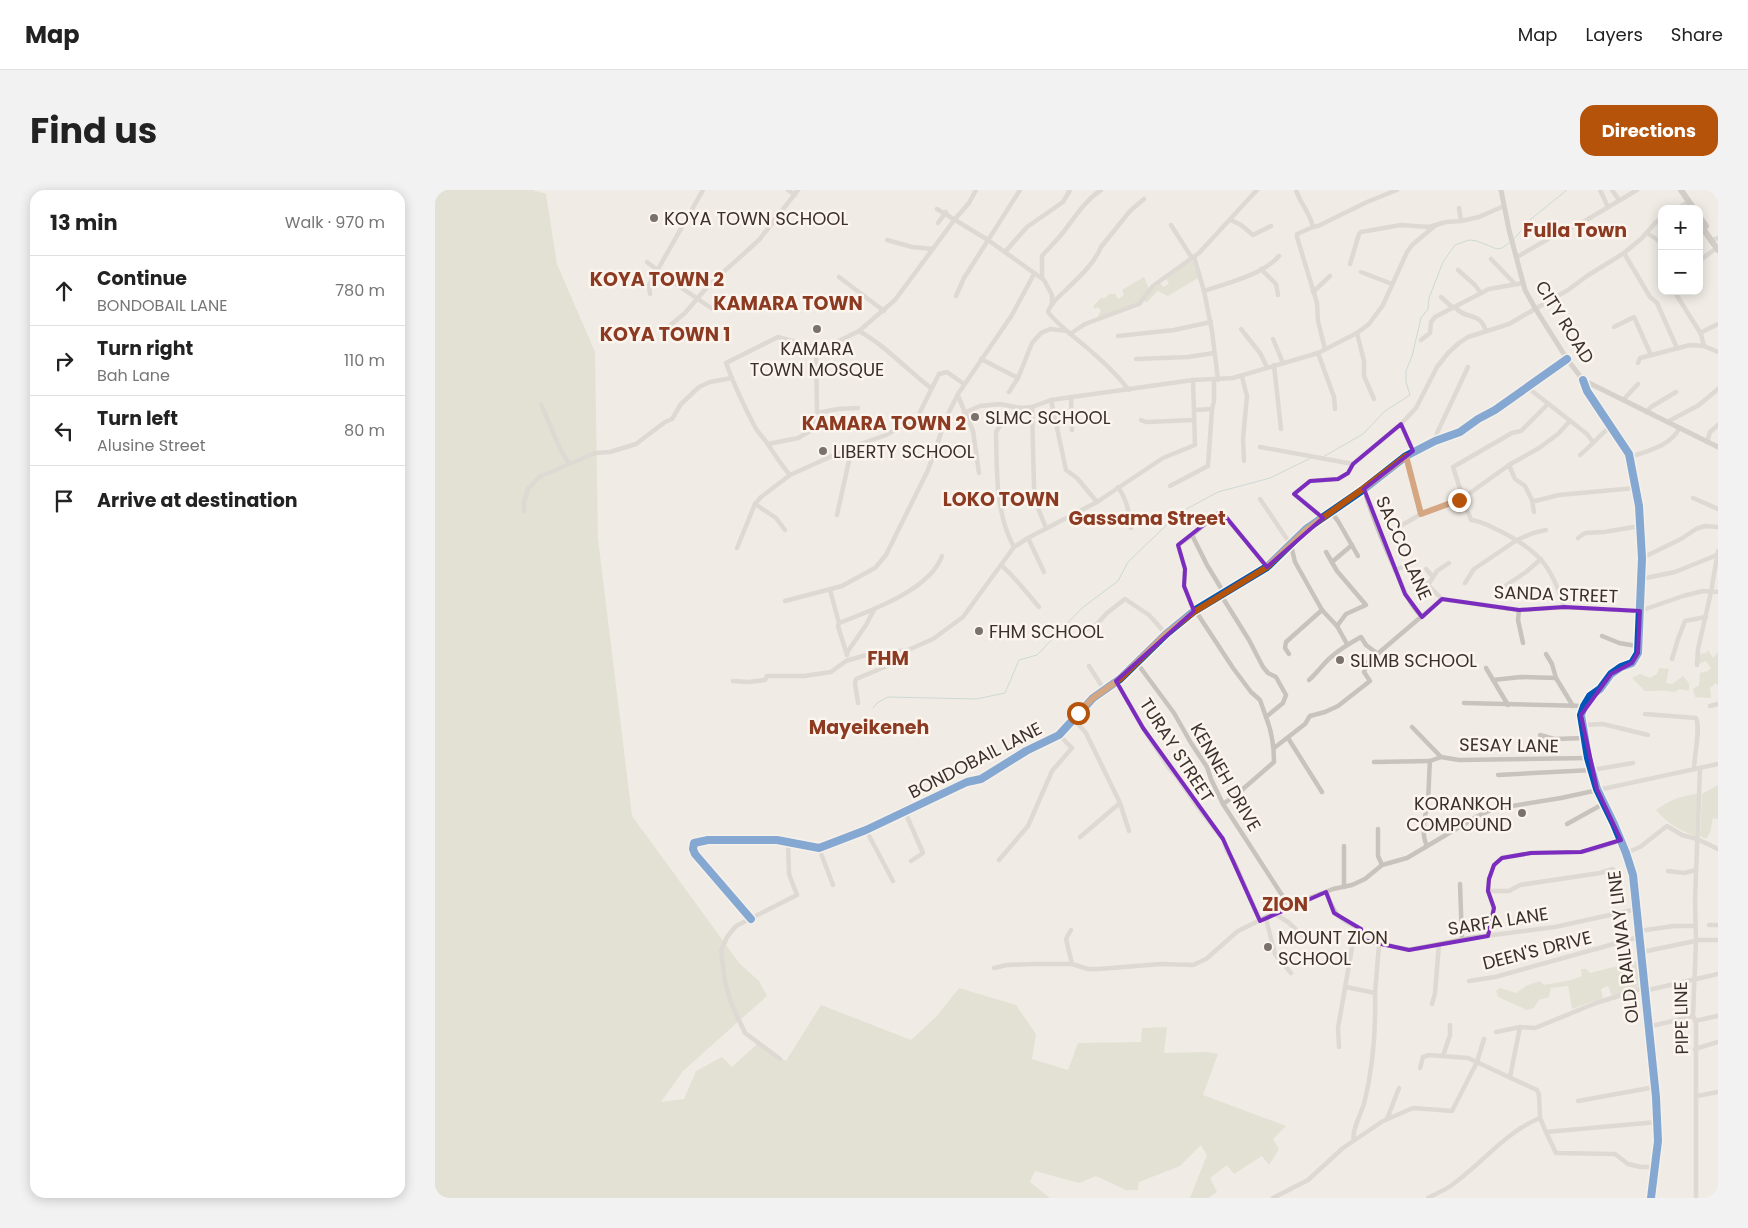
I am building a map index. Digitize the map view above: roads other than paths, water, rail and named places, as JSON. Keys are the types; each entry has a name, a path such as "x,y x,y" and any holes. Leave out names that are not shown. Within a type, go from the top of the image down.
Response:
{"highway":[{"path":"1677,190 1688,204"},
{"path":"1681,190 1688,204"},
{"path":"1703,222 1717,244"},
{"path":"1703,227 1717,244"}],"main road":[{"name":"CITY ROAD","path":"1501,190 1523,283 1535,308 1567,359 1583,380 1645,412 1669,422 1678,430 1718,447"}],"street":[{"path":"650,294 649,285 657,269 685,224 703,190"},
{"path":"669,327 685,313 708,286 759,240 797,192 788,190"},
{"path":"790,475 756,428 737,392 726,363 777,337 816,348 827,347 859,331 895,300 969,203 976,190"},
{"path":"955,296 964,278 1020,190"},
{"path":"1005,252 1027,227 1063,202 1071,190"},
{"path":"1042,278 1042,256 1081,208 1092,196 1101,190"},
{"path":"1009,392 1032,343 1041,334 1050,329 1069,332 1139,304 1153,286 1193,258 1231,220 1257,190"},
{"path":"1301,190 1296,191 1311,216 1313,227"},
{"path":"1325,349 1317,321 1317,303 1297,234 1397,190"},
{"path":"1607,190 1600,191 1608,206"},
{"path":"1612,190 1619,200"},
{"path":"1517,257 1555,235 1578,225 1636,190"},
{"path":"1129,390 1117,374 1048,312 1052,304 1085,272 1099,253 1101,247 1125,217 1136,205 1145,199"},
{"path":"1350,264 1361,232 1401,225 1429,227 1445,222 1479,217 1504,206"},
{"path":"937,208 988,240 1042,278 1048,285 1052,304"},
{"path":"1459,208 1461,221"},
{"path":"938,223 946,212"},
{"path":"1231,220 1241,225 1253,235 1271,226"},
{"path":"1323,518 1294,494 1310,481 1338,479 1348,473 1353,464 1401,424 1416,408 1437,367 1448,353 1468,337 1509,324 1568,290 1623,253 1658,221"},
{"path":"1170,486 1208,466 1216,380 1211,322 1204,291 1193,258 1171,225"},
{"path":"964,413 980,406 1000,404 1020,408 1032,407 1051,400 1071,397 1193,380 1242,377 1267,367 1318,353 1357,333 1369,324 1377,315 1407,252 1412,245 1436,225"},
{"path":"1647,233 1658,240"},
{"path":"887,240 912,247 933,249"},
{"path":"1703,258 1717,244"},
{"path":"1623,253 1650,298 1657,303 1677,348"},
{"path":"1204,291 1234,281 1272,264 1279,256"},
{"path":"1491,259 1515,284"},
{"path":"647,262 714,310"},
{"path":"1261,269 1276,284 1278,295"},
{"path":"1458,270 1480,292"},
{"path":"1361,272 1393,284"},
{"path":"785,600 830,590 860,578 875,568 886,555 928,470 947,416 958,394 1012,315 1034,274"},
{"path":"1313,292 1330,276"},
{"path":"839,277 884,311"},
{"path":"1421,340 1430,333 1432,319 1480,292 1499,286 1523,283"},
{"path":"1676,295 1699,333 1704,346"},
{"path":"1441,297 1458,311 1479,318 1483,322 1486,331"},
{"path":"1614,327 1634,317 1651,355"},
{"path":"1118,336 1174,330 1211,322"},
{"path":"1699,333 1718,324"},
{"path":"1241,329 1260,353 1267,367"},
{"path":"859,331 877,341 908,370 931,388"},
{"path":"1357,333 1364,361 1365,376 1374,399"},
{"path":"1273,339 1283,362"},
{"path":"1638,363 1640,358 1689,345 1704,346 1718,352"},
{"path":"768,444 798,438 815,429 817,413 816,348"},
{"path":"1136,359 1188,357 1215,353"},
{"path":"1318,353 1334,397 1335,409"},
{"path":"981,359 1017,378"},
{"name":"BONDOBAIL LANE","path":"819,848 866,830 967,782 981,779 1027,751 1059,735 1093,698 1116,681 1166,634 1195,611 1267,567 1306,530 1413,451 1460,432 1567,359"},
{"path":"1274,365 1281,429"},
{"path":"1435,441 1467,367"},
{"path":"737,548 755,504 790,475 852,447 886,435 917,418 931,388 942,372 947,372 964,384"},
{"path":"1242,377 1247,396 1243,439 1244,461"},
{"path":"524,511 524,502 528,489 539,477 595,453 610,452 636,444 665,422 672,419 681,404 699,387 710,382 732,378"},
{"path":"733,680 749,682 765,680 767,676 803,676 831,672 837,670 846,661 866,655 903,651 933,639 963,616 1014,546 1097,502 1163,458 1195,446 1193,380"},
{"path":"1464,703 1583,706 1590,696 1600,689 1611,674 1621,667 1632,663 1638,653 1642,558 1640,526 1630,458 1587,391 1583,380"},
{"path":"1623,400 1637,384"},
{"path":"1527,387 1587,434 1593,442"},
{"path":"1669,422 1699,405 1718,388"},
{"path":"1645,412 1676,392"},
{"path":"958,394 958,400 973,431 979,473"},
{"path":"1071,397 1072,430"},
{"path":"1051,400 1066,470 1077,478 1097,502"},
{"path":"541,404 561,451 569,463"},
{"path":"1548,404 1521,431 1512,433 1453,467 1461,499 1471,520 1479,521 1530,548 1549,569 1558,585 1564,606"},
{"path":"1032,407 1034,487 1038,508 1047,528"},
{"path":"817,413 858,408"},
{"path":"1014,546 1007,532 1001,507 996,432 1020,408"},
{"path":"1194,410 1212,409"},
{"path":"1141,420 1147,422 1194,420"},
{"path":"1402,525 1421,514 1461,499 1509,465 1539,448 1558,434 1569,421"},
{"path":"1401,424 1413,451"},
{"path":"1581,456 1611,426"},
{"path":"1707,442 1710,432 1718,426"},
{"path":"1630,458 1675,438 1678,430 1684,434"},
{"path":"837,515 852,447"},
{"path":"1259,447 1353,464"},
{"path":"1406,456 1421,514"},
{"path":"1509,465 1515,479 1525,486 1534,501 1534,512"},
{"path":"1118,487 1128,506 1131,528"},
{"name":"SACCO LANE","path":"1364,488 1380,536 1395,570 1412,607 1422,617"},
{"path":"1534,501 1559,495 1635,488"},
{"path":"1693,498 1718,509"},
{"path":"1260,499 1291,545 1295,562 1322,610 1337,626 1347,644"},
{"path":"755,504 776,518 785,530"},
{"path":"1223,804 1274,762 1272,733 1260,700 1251,692 1233,668 1195,611 1184,586 1185,569 1178,545 1221,510 1267,567"},
{"path":"1331,512 1358,556"},
{"path":"1578,538 1585,533 1640,526"},
{"path":"1642,558 1705,526 1718,527"},
{"path":"1465,583 1474,569 1517,540 1546,530"},
{"path":"1192,535 1263,667 1275,677 1287,695 1283,703 1266,717"},
{"path":"1028,538 1044,572"},
{"path":"1332,562 1352,545"},
{"path":"1326,552 1337,571 1367,603 1346,614 1337,626"},
{"path":"1641,579 1675,572 1717,553"},
{"path":"1697,665 1698,649 1711,592 1717,553"},
{"path":"839,623 874,610 918,585 939,563 941,556"},
{"path":"1502,588 1541,559"},
{"path":"1395,570 1416,562"},
{"path":"1428,585 1437,571 1449,563"},
{"path":"1001,565 1015,577 1021,588 1039,607"},
{"path":"1426,569 1433,577"},
{"path":"1274,748 1305,724 1310,716 1338,706 1370,681 1364,672 1368,662 1441,599 1419,576"},
{"path":"830,590 847,655"},
{"path":"1640,611 1703,591 1718,592"},
{"path":"1083,631 1097,624 1107,612 1125,599 1149,615 1166,634"},
{"name":"SANDA STREET","path":"1441,599 1519,610 1564,606 1640,611"},
{"path":"846,661 848,651 867,625 874,610"},
{"path":"1289,654 1285,648 1287,642 1322,610"},
{"path":"1519,610 1518,620 1523,643"},
{"path":"1672,659 1677,639 1685,621 1706,617"},
{"path":"1602,636 1619,643 1637,646"},
{"path":"1309,680 1330,658 1347,644 1361,637 1366,645 1377,654"},
{"path":"858,703 856,679 892,664 902,657 903,651"},
{"path":"1547,654 1556,678 1573,706"},
{"name":"KENNEH DRIVE","path":"1137,663 1167,703 1199,753 1223,804 1289,906"},
{"path":"1089,666 1105,690"},
{"path":"1486,668 1508,705"},
{"path":"1493,680 1521,677 1556,678"},
{"name":"TURAY STREET","path":"1116,681 1169,768 1223,839 1260,921"},
{"path":"1710,706 1718,704"},
{"name":"OLD RAILWAY LINE","path":"1583,706 1581,715 1588,758 1597,789 1621,840 1633,875 1642,952 1657,1122 1656,1168 1651,1198"},
{"path":"1645,714 1696,718 1697,737 1694,769"},
{"path":"1073,718 1086,733 1120,804 1129,831"},
{"path":"1583,725 1603,724 1648,735"},
{"name":"SESAY LANE","path":"1412,727 1441,757 1459,760 1588,758"},
{"path":"999,860 1028,826 1052,771 1071,748 1059,735"},
{"path":"1540,735 1559,739 1585,738"},
{"path":"1288,738 1321,792"},
{"path":"1374,762 1430,761 1441,757"},
{"path":"1427,846 1424,840 1424,826 1428,800 1430,761"},
{"path":"1498,775 1592,770 1633,763"},
{"path":"994,968 1007,965 1072,964 1088,969 1161,964 1193,965 1205,959 1238,931 1266,919 1289,906 1326,892 1352,885 1382,865 1407,858 1493,809 1561,798 1718,764"},
{"name":"PIPE LINE","path":"1696,1198 1697,1096 1694,979 1700,768"},
{"path":"1080,837 1120,804"},
{"path":"1567,824 1603,804"},
{"path":"905,812 923,853 911,861"},
{"path":"1626,853 1640,847 1667,826 1681,835 1697,839 1718,849"},
{"path":"1378,829 1378,856 1382,865"},
{"path":"866,830 893,881"},
{"path":"751,919 695,854 692,845 696,842 708,840 777,840 819,848 833,886"},
{"path":"1488,936 1494,908 1488,891 1489,879 1494,865 1502,858 1531,853 1581,852 1621,840"},
{"path":"780,1060 745,1033 731,1003 725,982 721,951 727,937 736,926 797,895 789,874 787,842"},
{"path":"1344,846 1344,887"},
{"path":"1488,891 1509,891 1520,885 1600,873 1613,869"},
{"path":"1668,871 1684,872 1696,870"},
{"path":"1460,884 1462,940"},
{"path":"1326,892 1334,913 1346,923 1361,929 1363,940 1353,942 1338,1028 1339,1047"},
{"name":"SARFA LANE","path":"1363,940 1409,950 1462,940 1555,927 1637,909"},
{"path":"1275,914 1288,922 1306,939"},
{"path":"1266,919 1275,954 1291,973"},
{"path":"1709,925 1718,925"},
{"path":"1639,931 1695,926"},
{"path":"1071,930 1066,939 1072,964"},
{"name":"DEEN'S DRIVE","path":"1469,981 1495,976 1639,937"},
{"path":"1642,952 1696,940 1718,940"},
{"path":"1432,1004 1435,993 1439,944"},
{"path":"1354,1140 1353,1134 1361,1115 1373,1057 1379,945"},
{"path":"1496,1032 1520,1027 1535,1028 1596,1003 1644,989 1718,974"},
{"path":"1346,987 1375,993"},
{"path":"1648,1027 1694,1018 1717,1016"},
{"path":"1443,1056 1450,1036 1450,1025"},
{"path":"1511,1077 1520,1027"},
{"path":"1273,1198 1308,1180 1343,1148 1387,1119 1413,1108 1452,1111 1477,1062 1484,1039"},
{"path":"1695,1049 1718,1042"},
{"path":"1420,1068 1425,1056 1468,1058 1511,1077 1538,1092 1540,1118 1556,1153 1615,1154 1628,1164 1656,1168"},
{"path":"1578,1101 1655,1087"},
{"path":"1387,1119 1399,1088"},
{"path":"1697,1096 1718,1092"},
{"path":"1428,1198 1449,1187 1517,1131 1531,1121 1540,1118"},
{"path":"1546,1132 1657,1122"}],"waterway":[{"path":"1514,239 1531,219 1567,190"},
{"path":"1323,457 1363,434 1385,411 1410,395 1406,382 1406,371 1412,356 1421,318 1428,309 1429,298 1443,262 1455,245 1469,240 1497,249 1509,243"},
{"path":"873,708 877,703 888,697 976,699 1005,693 1019,660 1037,655 1082,608 1118,581 1128,562 1179,513 1218,492 1270,478 1311,458"}],"place":[{"name":"KOYA TOWN SCHOOL","path":"654,218"},
{"name":"KAMARA TOWN MOSQUE","path":"817,329"},
{"name":"SLMC SCHOOL","path":"975,417"},
{"name":"LIBERTY SCHOOL","path":"823,451"},
{"name":"FHM SCHOOL","path":"979,631"},
{"name":"SLIMB SCHOOL","path":"1340,660"},
{"name":"KORANKOH COMPOUND","path":"1522,813"},
{"name":"MOUNT ZION SCHOOL","path":"1268,947"}],"district":[{"name":"Fulla Town","path":"1575,230"},
{"name":"KOYA TOWN 2","path":"657,279"},
{"name":"KAMARA TOWN","path":"788,303"},
{"name":"KOYA TOWN 1","path":"665,334"},
{"name":"KAMARA TOWN 2","path":"884,423"},
{"name":"LOKO TOWN","path":"1001,499"},
{"name":"Gassama Street","path":"1147,518"},
{"name":"FHM","path":"888,658"},
{"name":"Mayeikeneh","path":"869,727"},
{"name":"ZION","path":"1285,904"}]}
